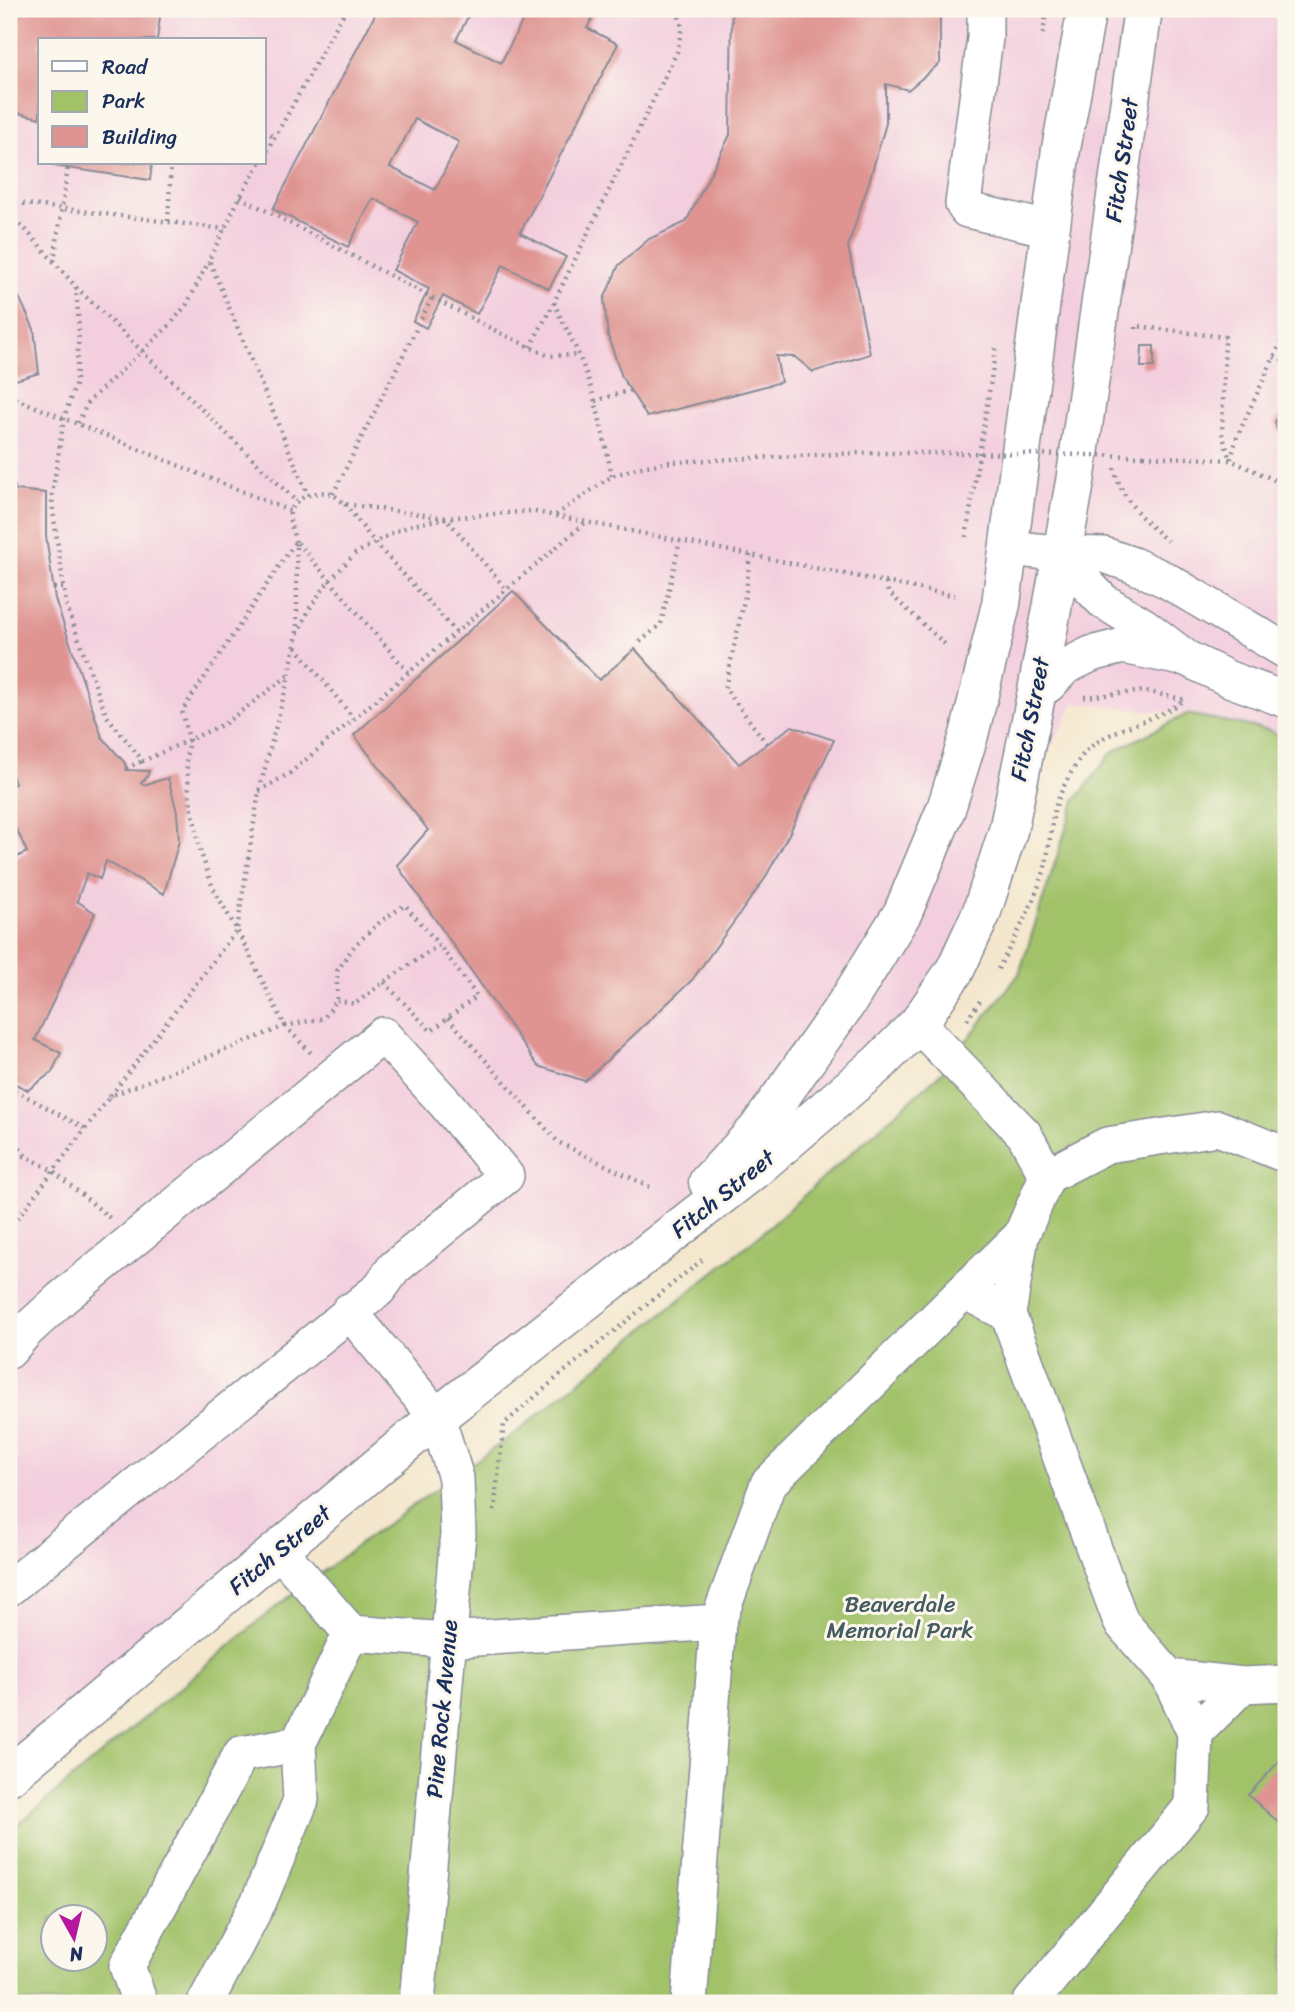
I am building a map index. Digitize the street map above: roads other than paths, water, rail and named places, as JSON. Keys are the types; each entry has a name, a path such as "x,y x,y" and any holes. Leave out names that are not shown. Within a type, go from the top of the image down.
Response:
{"main road":[{"name":"Fitch Street","path":"620,1276 758,1129 850,998 903,912 946,808 969,735 993,639 1009,548 1061,149 1087,9"},
{"name":"Fitch Street","path":"9,1776 438,1417 765,1161 879,1063 918,1024 955,970 981,914 1008,831 1064,554 1143,9"}],"street":[{"path":"985,9 985,38 963,204 967,210 1050,229"},
{"path":"1009,548 1104,555 1133,565 1166,580 1286,651"},
{"path":"1064,554 1080,577 1103,601 1144,626 1186,658 1229,679 1286,700"},
{"path":"1037,691 1048,685 1065,667 1091,654 1123,646 1186,658"},
{"path":"918,1024 1024,1135 1047,1176"},
{"path":"9,1351 26,1331 62,1298 383,1035 446,1104 506,1176 394,1268 379,1289 9,1588"},
{"path":"1030,2003 1192,1806 1195,1733 1169,1677 1121,1622 1007,1314 1021,1236 1047,1176 1107,1145 1218,1128 1286,1155"},
{"path":"689,2003 719,1622 768,1484 1021,1236"},
{"path":"964,1291 1007,1314"},
{"path":"349,1311 438,1417"},
{"name":"Pine Rock Avenue","path":"417,2003 458,1534 456,1478 438,1417"},
{"path":"280,1550 351,1633 447,1640 719,1622"},
{"path":"205,2003 259,1901 301,1800 298,1744 351,1633"},
{"path":"1169,1677 1243,1685 1286,1683"},
{"path":"1195,1733 1243,1685"},
{"path":"141,2003 127,1966 241,1754 298,1744"}],"park label":[{"name":"Beaverdale Memorial Park","path":"900,1617"}]}
